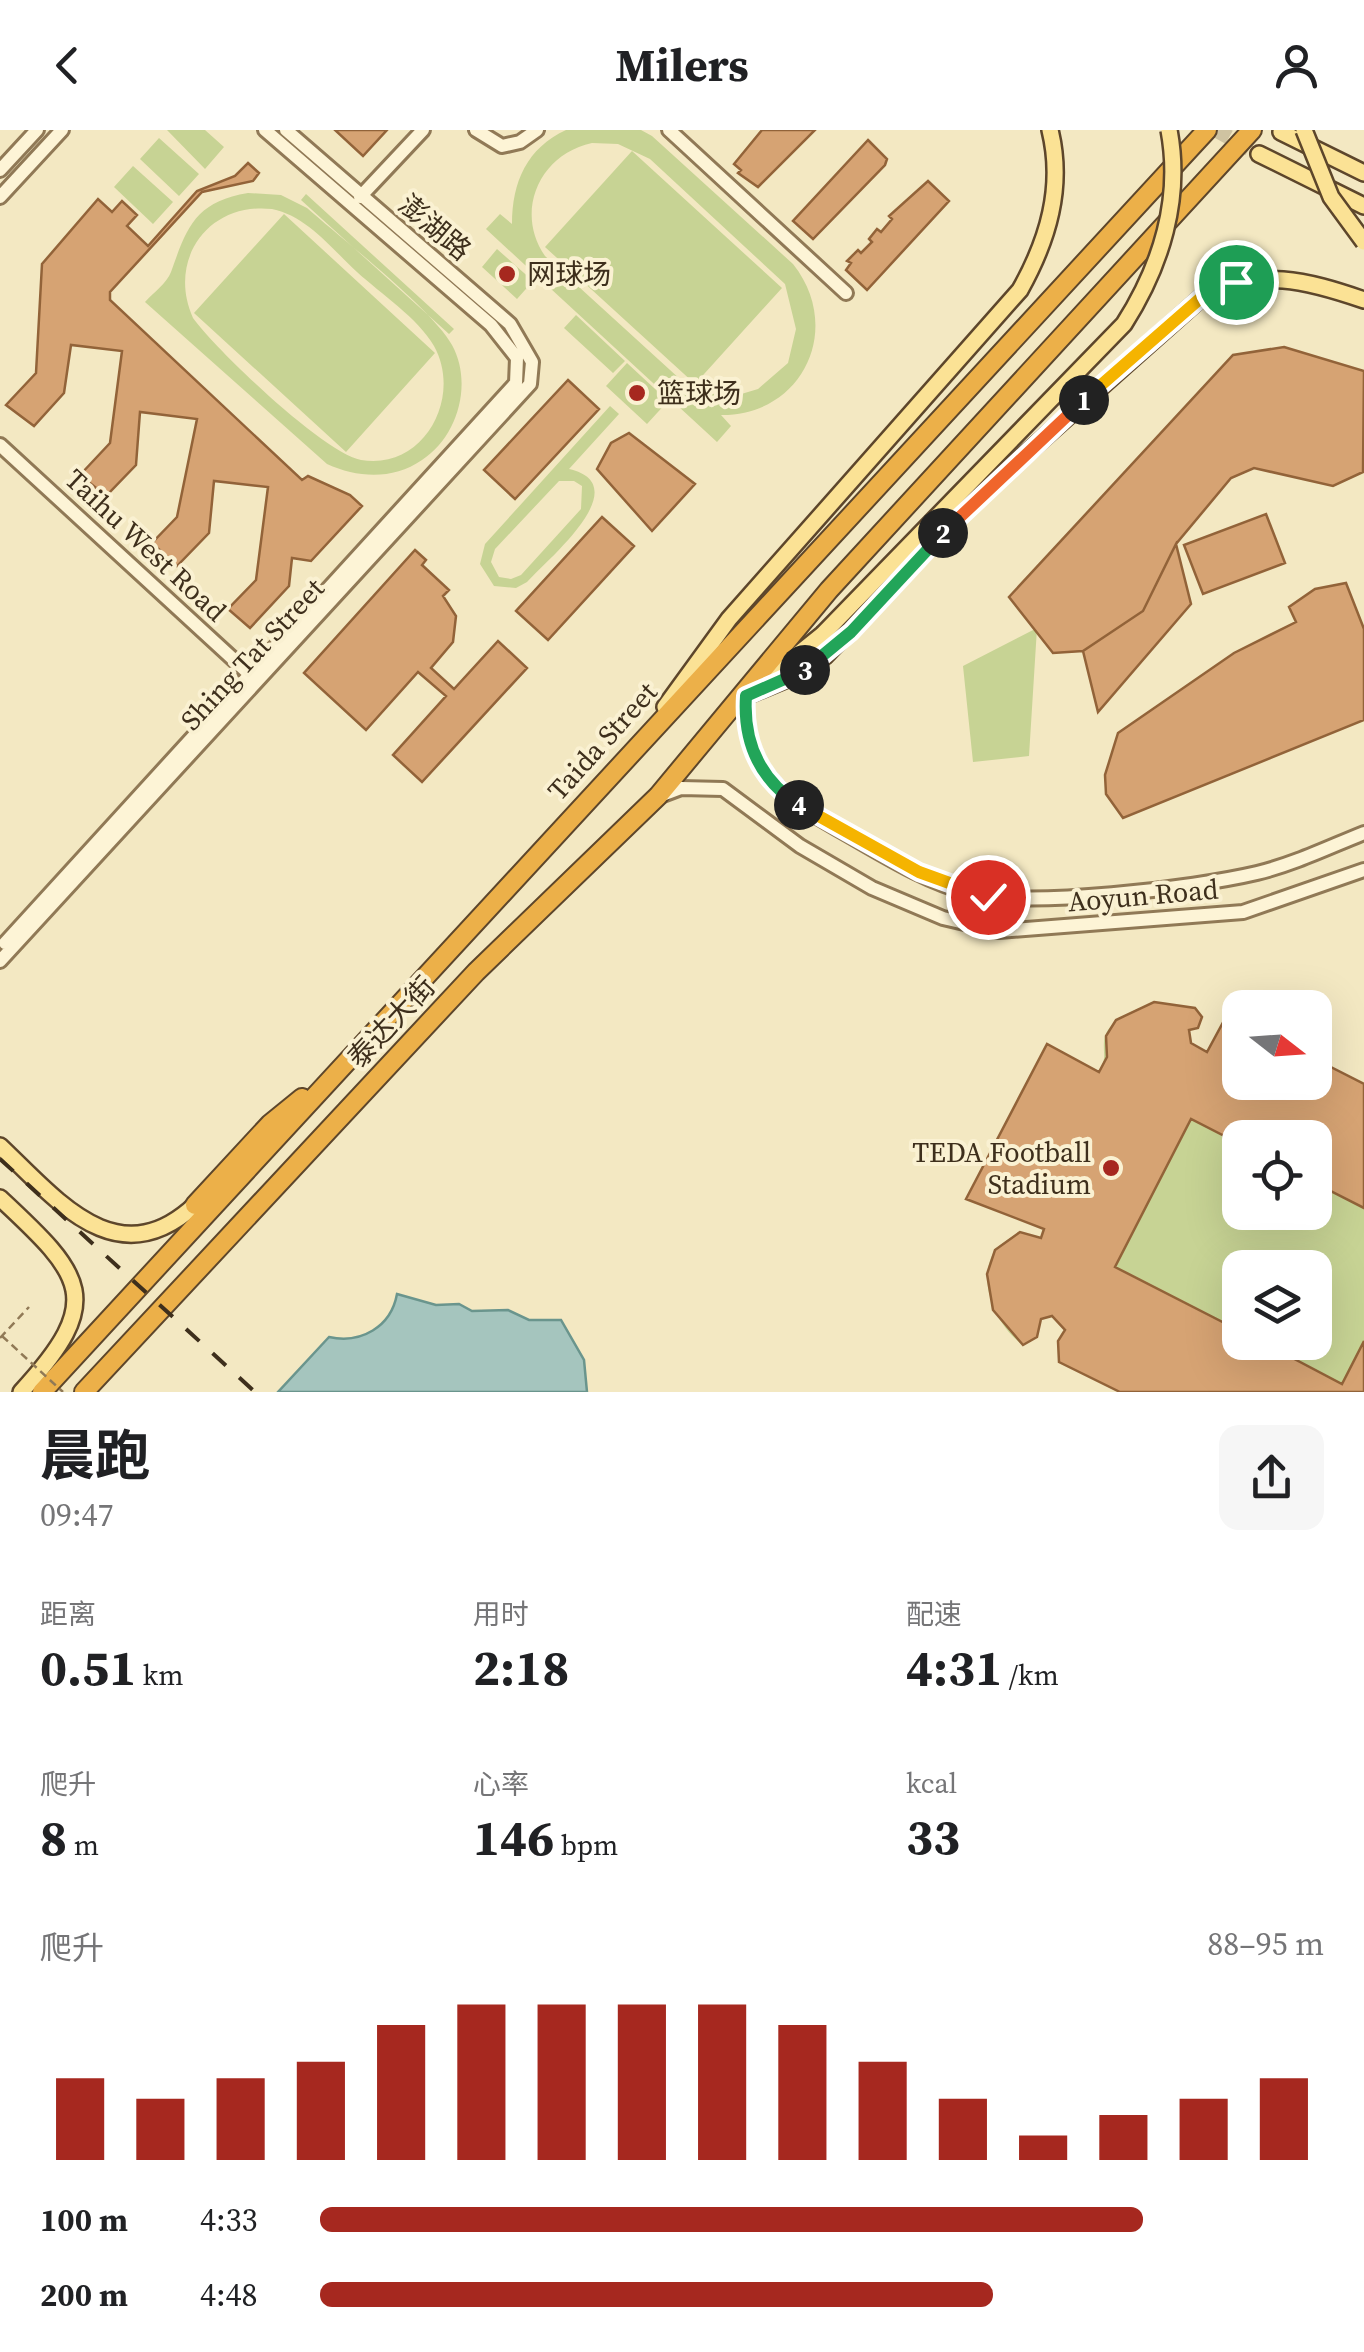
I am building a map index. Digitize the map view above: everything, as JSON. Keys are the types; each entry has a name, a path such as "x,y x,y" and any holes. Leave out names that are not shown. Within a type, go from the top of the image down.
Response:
{"highway":[{"name":"Taida Street","path":"42,1392 650,728 1206,130"},
{"path":"746,696 829,590 1252,130"},
{"name":"泰达大街","path":"84,1392 476,972 658,796 746,696"},
{"path":"195,1204 270,1124 332,1078"}],"main road":[{"path":"650,728 729,618 1020,290 1042,244 1054,206 1055,162 1050,130"},
{"path":"746,696 823,634 1124,324 1143,292 1164,236 1173,177 1169,130"},
{"path":"1304,130 1331,197 1364,242"},
{"path":"1281,132 1364,173"},
{"path":"1259,154 1364,206"},
{"path":"746,696 799,674 825,656 972,502 1203,296 1236,282 1272,278 1310,283 1364,300"},
{"path":"0,1146 70,1212 104,1230 124,1234 156,1232 195,1204"},
{"path":"0,1198 58,1254 71,1280 73,1321 54,1357 21,1392"}],"street":[{"path":"0,170 37,130"},
{"path":"0,197 62,130"},
{"name":"澎湖路","path":"266,130 491,326 511,347 526,372"},
{"name":"澎湖路","path":"286,130 510,324 526,347 526,372"},
{"path":"360,197 423,130"},
{"path":"476,130 502,146 520,142 537,130"},
{"path":"669,130 846,292"},
{"name":"Shing Tat Street","path":"0,962 256,680 526,372"},
{"name":"Taihu West Road","path":"0,445 256,680"},
{"name":"Shing Tat Street","path":"0,948 256,680"},
{"name":"Aoyun Road","path":"746,696 745,733 753,756 788,798 919,872 976,894 1054,898 1228,878 1303,858 1364,833"},
{"name":"Aoyun Road","path":"658,796 681,788 722,789 800,846 872,888 943,918 999,931 1243,912 1364,870"}],"path":[{"path":"28,1307 1,1337 63,1392"}],"green space":[{"path":"167,130 205,130 224,147 205,169"},
{"path":"566,130 641,130 652,136 793,264 808,289 815,315 814,340 807,364 793,385 774,401 750,411 721,415 731,426 717,442 486,229 500,214 512,224 515,194 524,168 552,137","holes":["592,143 618,144 650,159 785,284 796,329 788,363 758,389 738,395 713,394 681,380 545,256 532,221 537,187 546,172 574,149"]},
{"path":"159,138 199,174 179,196 140,159"},
{"path":"632,151 782,288 695,384 545,247"},
{"path":"133,166 173,202 153,224 114,187"},
{"path":"248,193 281,195 307,208 407,294 442,330 458,360 461,392 445,438 422,460 399,471 375,475 327,464 145,302 169,276 196,219 230,197","holes":["249,209 285,213 318,235 409,316 434,346 442,366 440,408 432,427 403,454 383,460 361,460 323,440 247,376 193,318 185,276 199,239 229,215"]},
{"path":"306,194 454,329 449,334 301,200"},
{"path":"284,214 435,353 346,452 194,313"},
{"name":"网球场","path":"497,249 533,281 517,299 482,267"},
{"path":"576,315 625,361 613,373 564,328"},
{"name":"篮球场","path":"627,363 668,401 647,424 606,386"},
{"path":"610,406 619,414 569,469 588,478 594,490 592,506 568,540 527,582 516,588 494,586 480,564 485,544","holes":["559,481 574,481 582,486 581,509 521,575 511,579 499,577 491,562 495,549"]},
{"path":"1037,628 1029,756 973,762 963,666"},
{"name":"TEDA Football Stadium","path":"1154,1002 1195,1008 1202,1017 1198,1028 1189,1031 1191,1043 1206,1052 1222,1024 1222,1100 1332,1100 1332,1083 1364,1084 1364,1392 1120,1392 1059,1362 1058,1341 1065,1330 1052,1316 1041,1319 1037,1337 1023,1345 1005,1327 988,1290 989,1264 1002,1243 1020,1232 1041,1238 1043,1229 966,1199 1047,1044 1099,1072 1106,1033 1124,1016"}],"water":[{"path":"397,1294 436,1305 459,1304 472,1311 508,1310 529,1320 561,1320 584,1360 587,1392 278,1392 329,1337 352,1338 381,1324"}],"building":[{"path":"335,130 387,130 363,156"},
{"path":"762,130 815,130 758,187 738,173 741,170 734,164"},
{"path":"868,140 887,159 885,165 813,239 793,221"},
{"path":"248,163 259,173 253,181 202,192 110,292 110,300 302,480 308,476 350,495 362,506 311,561 292,558 289,586 250,628 228,609 256,580 268,487 214,481 209,533 177,566 152,543 177,517 197,419 140,412 136,465 106,496 80,475 110,443 122,351 71,345 64,393 34,426 6,405 36,373 42,264 98,199 112,212 122,201 137,215 127,226 148,246 197,191 235,176"},
{"path":"928,181 949,201 867,290 846,270 851,263 847,261 858,250 861,253 872,242 869,239 877,229 881,232 892,219 889,216"},
{"path":"1284,347 1364,371 1363,472 1333,486 1254,468 1231,478 1176,544 1143,611 1083,651 1053,653 1009,597 1233,355"},
{"path":"568,380 599,409 515,499 484,470"},
{"path":"629,433 695,484 652,531 597,469 611,443"},
{"path":"1266,514 1285,563 1203,594 1184,545"},
{"path":"602,517 634,546 548,640 516,611"},
{"path":"1176,544 1191,604 1098,712 1083,651 1143,611"},
{"path":"415,550 426,560 422,565 449,590 443,596 456,616 453,642 431,668 454,689 498,641 527,668 422,782 393,755 446,696 418,672 366,730 304,673"},
{"path":"1346,583 1364,629 1364,720 1123,818 1106,794 1105,775 1118,733 1234,653 1296,622 1289,607 1315,589"},
{"name":"TEDA Football Stadium","path":"1154,1002 1195,1008 1202,1017 1198,1028 1189,1030 1191,1043 1207,1052 1222,1024 1222,1100 1332,1100 1332,1068 1364,1084 1364,1208 1332,1192 1332,1120 1222,1120 1222,1135 1191,1119 1115,1267 1222,1322 1222,1360 1296,1360 1342,1384 1364,1341 1364,1392 1120,1392 1059,1362 1058,1341 1065,1330 1052,1316 1041,1319 1037,1337 1023,1345 993,1310 987,1274 995,1250 1020,1232 1041,1238 1044,1229 966,1199 1047,1044 1099,1072 1107,1057 1106,1036 1116,1020"}],"tunnel":[{"path":"1216,130 1259,154"}],"railway":[{"path":"0,1159 255,1392"}],"place":[{"name":"网球场","path":"507,274"},
{"name":"篮球场","path":"637,393"},
{"name":"TEDA Football Stadium","path":"1111,1168"}],"route":[{"path":"988,897 964,892 919,872 788,798 753,756 745,733 746,696 799,674 825,656 972,502 1150,340 1203,296 1236,282"}]}
